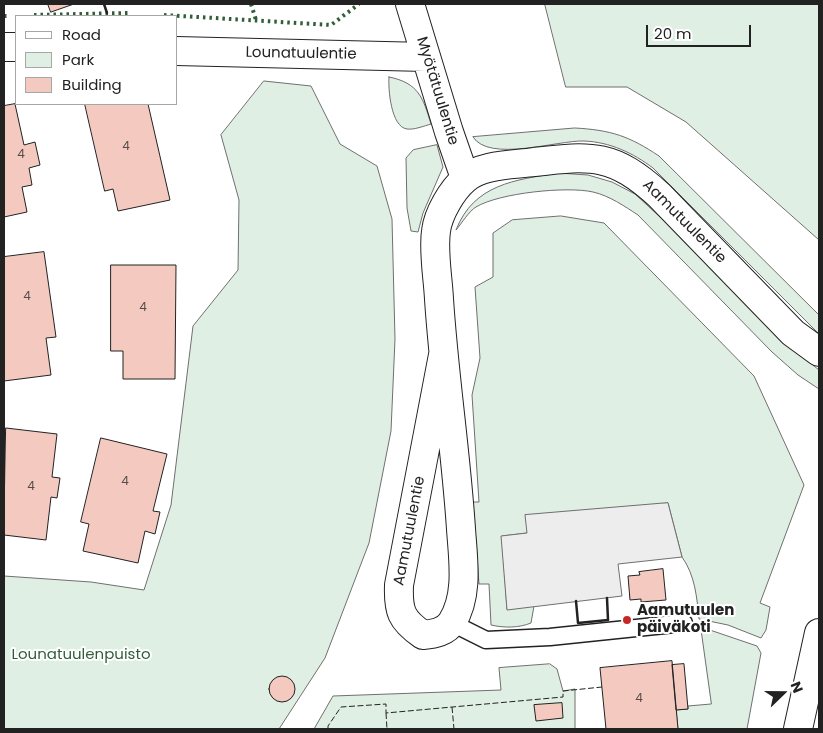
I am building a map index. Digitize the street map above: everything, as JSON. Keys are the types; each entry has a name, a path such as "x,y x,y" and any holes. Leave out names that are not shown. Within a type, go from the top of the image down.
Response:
{"street":[{"name":"Myötätuulentie","path":"410,4 466,178"},
{"name":"Lounatuulentie","path":"178,51 426,57"},
{"name":"Aamutuulentie","path":"443,355 399,585 398,607 408,625 423,636 440,632 452,623 459,608 463,576 459,507 443,355 436,231 448,202 466,178 484,170 570,158 593,158 629,171 659,195 793,333 819,352"},
{"path":"798,729 819,634"}],"lane":[{"path":"452,623 486,640 684,623"}],"green space":[{"path":"545,4 819,4 819,240 686,122 627,87 566,87"},
{"path":"389,77 407,83 418,93 431,124 407,129 397,122 392,107"},
{"name":"Lounatuulenpuisto","path":"264,81 311,86 340,144 377,166 392,219 395,339 391,431 369,543 325,658 279,729 4,729 4,576 91,582 144,590 171,505 193,326 238,270 239,200 221,135"},
{"path":"575,128 599,130 619,135 638,143 659,156 819,315 819,334 653,168 637,158 621,149 594,142 584,141 508,149 481,145 473,137"},
{"path":"437,145 443,167 423,213 418,232 411,231 407,208 406,158 413,150"},
{"path":"558,173 588,175 612,182 635,194 783,341 819,370 819,389 798,375 772,352 638,215 605,196 581,190 551,190 500,198 473,209 456,230 473,203 485,194 512,182"},
{"path":"561,216 604,223 754,376 804,485 760,603 770,607 766,630 761,638 728,625 699,619 693,579 682,557 668,503 527,533 502,536 507,609 534,606 531,623 511,627 491,625 489,584 479,584 473,502 479,502 472,395 480,358 475,287 493,277 493,233 512,220"},
{"path":"701,627 757,646 761,653 747,729 678,729 676,710 688,709 688,706 711,704"},
{"path":"550,664 557,669 563,691 575,689 575,729 314,729 333,696 501,690 499,668"}],"shaded area":[{"path":"668,503 682,557 618,564 622,596 507,610 501,536 527,533 525,515"}],"building":[{"path":"48,4 74,4 51,12"},
{"path":"15,104 24,145 35,142 40,165 29,168 32,185 22,187 27,212 4,217 4,106"},
{"path":"85,105 148,105 170,200 118,211 113,189 105,191"},
{"path":"44,252 56,337 46,338 51,375 4,381 4,257"},
{"path":"111,265 176,265 175,379 123,379 123,351 111,351"},
{"path":"6,428 57,434 52,477 60,478 57,498 51,497 46,540 4,535"},
{"path":"101,438 167,454 153,511 160,512 155,534 145,531 138,563 83,551 89,524 81,522"},
{"path":"663,569 666,600 641,602 641,599 630,600 628,576 640,575 639,572"},
{"path":"672,661 678,729 606,729 600,668"},
{"path":"684,664 688,709 676,710 672,665"},
{"path":"282,676 291,680 295,689 291,698 282,702 273,698 269,689 273,680"},
{"path":"562,703 563,718 536,721 534,705"}],"hedge":[{"path":"251,4 256,20"},
{"path":"178,16 331,25 359,4"},
{"path":"34,15 128,13"}],"fence":[{"path":"328,729 328,726 341,707 386,704 386,713 563,697 563,691 602,687"},
{"path":"452,707 454,729"},
{"path":"386,713 387,729"}],"wall":[{"path":"104,4 107,13"},
{"path":"576,601 578,623 608,620 607,598"}],"place":[{"name":"Aamutuulen päiväkoti","path":"627,620"}]}
